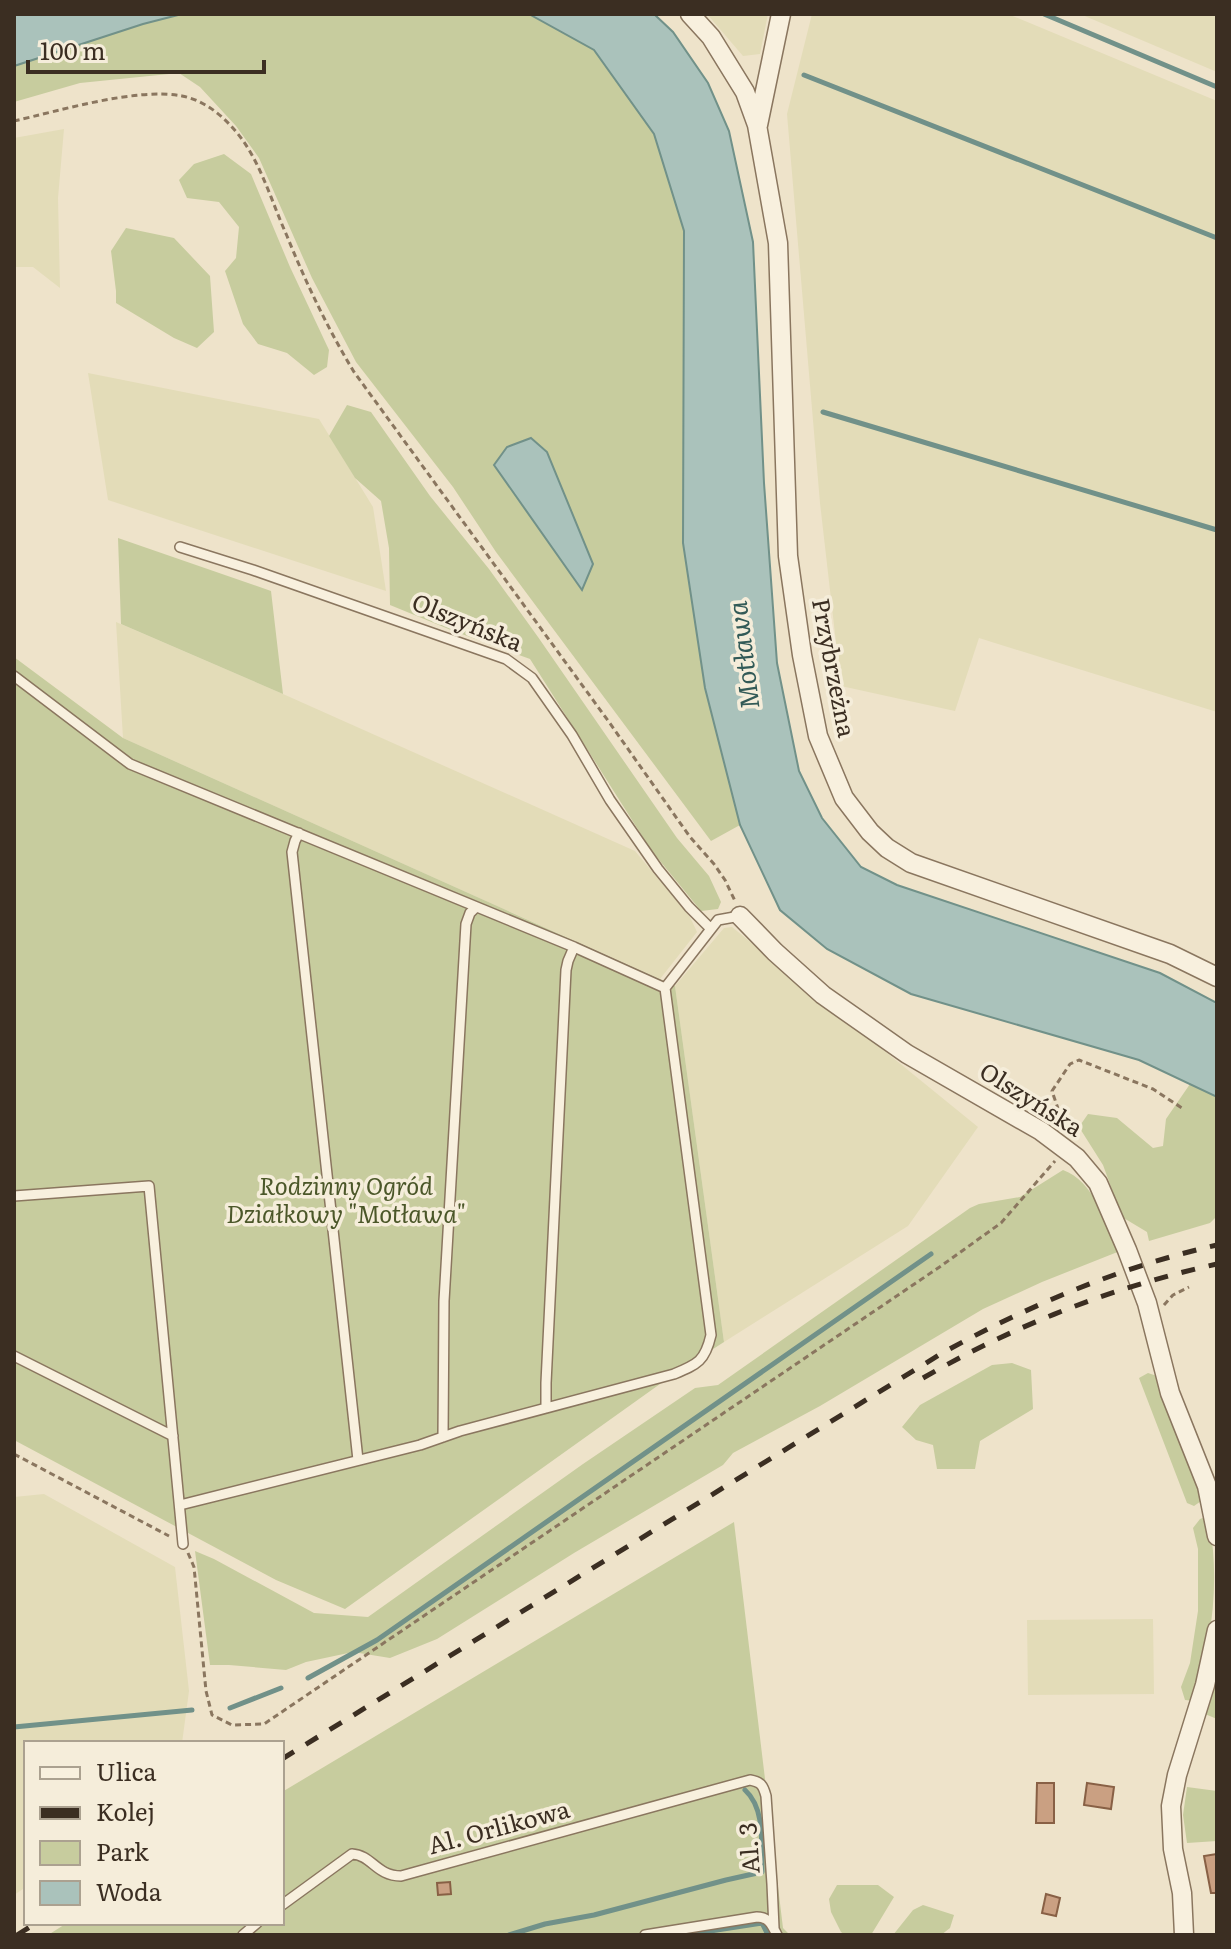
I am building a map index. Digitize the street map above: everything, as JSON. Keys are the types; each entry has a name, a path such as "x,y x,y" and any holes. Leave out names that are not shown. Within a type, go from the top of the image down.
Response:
{"street":[{"name":"Przybrzeżna","path":"690,14 711,37 745,92 757,125 778,243 788,556 802,655 818,736 844,798 870,832 887,848 911,863 1170,954 1217,977"},
{"name":"Przybrzeżna","path":"757,125 781,14"},
{"name":"Olszyńska","path":"740,916 823,995 907,1054 1041,1131 1066,1140 1098,1183 1127,1250 1147,1303 1170,1393 1207,1486 1217,1536"},
{"path":"1184,1935 1171,1806 1217,1630"}],"lane":[{"name":"Olszyńska","path":"180,547 506,659 532,678 658,869 711,929"},
{"path":"14,676 130,764 666,985"},
{"path":"299,833 292,852 358,1460"},
{"path":"443,1437 444,1301 465,940 468,917 476,907"},
{"path":"180,1505 420,1445 697,1365 707,1352 711,1335 666,985 718,920 740,916"},
{"path":"546,1408 566,970 574,947"},
{"path":"14,1196 149,1186 183,1544"},
{"path":"14,1356 173,1436"},
{"name":"Al. Orlikowa","path":"284,1904 352,1854 361,1855 387,1874 401,1876 744,1781"},
{"name":"Al. 3","path":"744,1781 760,1783 766,1796 775,1932"},
{"path":"645,1935 757,1917 771,1922 775,1932"}],"path":[{"path":"14,121 122,97 159,93 201,102 231,127 258,167 314,299 354,372 690,837 714,864 725,880 740,916"},
{"path":"14,1454 183,1544 194,1567 206,1691 212,1715 232,1725 264,1724 1001,1223 1066,1140 1052,1091 1070,1064 1079,1060 1153,1089 1182,1108"}],"shaded area":[{"path":"707,14 768,14 760,54 743,56"},
{"path":"812,14 1008,14 1217,101 1217,712 979,638 955,711 841,686 820,503 787,114"},
{"path":"1080,14 1217,14 1217,72"},
{"path":"64,129 58,198 60,288 33,267 14,267 14,138"},
{"path":"88,373 319,419 373,507 386,591 108,500"},
{"path":"116,622 635,851 690,917 697,932 660,979 123,738"},
{"path":"732,927 978,1127 908,1226 724,1342 675,986 724,928"},
{"path":"44,1494 175,1567 189,1691 182,1741 24,1741 24,1888 14,1895 14,1497"},
{"path":"1153,1619 1154,1694 1028,1695 1027,1620"}],"green space":[{"path":"182,14 529,14 594,50 654,134 684,231 683,543 705,687 740,825 711,841 496,552 453,487 356,362 312,278 259,158 236,126 200,87 179,73 80,83 14,102 14,66"},
{"path":"224,154 251,174 329,350 327,367 314,375 287,353 258,344 243,324 225,271 236,258 239,227 219,202 187,198 179,180 194,164"},
{"path":"126,228 174,238 210,276 214,332 197,348 174,338 116,303 111,251"},
{"path":"347,405 371,412 430,496 489,569 677,838 709,876 721,902 718,909 701,911 651,850 530,659 390,605 389,548 381,501 355,478 329,436"},
{"path":"118,538 271,591 283,694 121,624"},
{"name":"Rodzinny Ogród Działkowy \"Motława\"","path":"14,657 123,738 675,986 724,1342 674,1374 345,1609 276,1580 14,1440"},
{"path":"1190,1084 1217,1097 1217,1216 1210,1223 1149,1241 1147,1232 1122,1217 1103,1165 1079,1127 1088,1114 1117,1118 1153,1148 1163,1146 1166,1119"},
{"path":"1063,1170 1091,1193 1120,1251 983,1309 820,1406 733,1453 723,1465 437,1639 390,1658 353,1652 306,1662 286,1670 210,1665 195,1551 314,1613 368,1617 583,1464 695,1388 718,1385 970,1208 1020,1197"},
{"path":"1012,1363 1031,1370 1033,1409 980,1441 975,1469 937,1469 933,1445 916,1440 902,1427 920,1405 992,1365"},
{"path":"1148,1373 1157,1376 1204,1499 1194,1506 1187,1503 1139,1378"},
{"path":"1208,1516 1214,1563 1213,1609 1206,1655 1194,1701 1185,1700 1181,1687 1190,1663 1198,1611 1198,1549 1193,1528 1200,1519"},
{"path":"734,1522 783,1928 790,1935 48,1935 64,1925 284,1925 284,1791"},
{"path":"1217,1675 1217,1719 1205,1714"},
{"path":"1187,1787 1217,1791 1217,1841 1187,1843 1183,1815"},
{"path":"837,1885 878,1885 894,1897 871,1935 845,1935 841,1932 831,1912 829,1899"},
{"path":"923,1905 954,1915 950,1928 941,1935 893,1935 913,1910"}],"water":[{"path":"14,14 182,14 14,66"},
{"name":"Motława","path":"529,14 654,14 673,32 708,83 729,131 753,242 764,483 777,663 799,771 822,818 861,867 897,885 1160,973 1217,1003 1217,1097 1139,1060 911,994 827,949 780,910 740,825 705,688 683,543 684,231 654,134 594,50"},
{"path":"531,438 547,452 593,564 582,590 494,465 507,447"}],"building":[{"path":"1037,1783 1054,1783 1054,1823 1036,1823"},
{"path":"1087,1783 1114,1787 1111,1809 1084,1805"},
{"path":"1217,1854 1217,1893 1211,1893 1204,1856"},
{"path":"450,1882 451,1894 438,1895 437,1883"},
{"path":"1046,1894 1060,1898 1056,1916 1042,1913"}],"waterway":[{"path":"1044,14 1217,87"},
{"path":"804,75 1217,238"},
{"path":"823,412 1217,530"},
{"path":"308,1678 377,1640 931,1254"},
{"path":"230,1708 281,1688"},
{"path":"14,1727 192,1710"},
{"path":"509,1935 762,1872 759,1817 752,1798 745,1790"},
{"path":"691,1934 762,1923 768,1935"}],"railway":[{"path":"284,1758 944,1352 1076,1289 1146,1264 1217,1245"},
{"path":"923,1378 993,1341 1066,1310 1140,1284 1217,1264"},
{"path":"17,1935 33,1925"}]}
